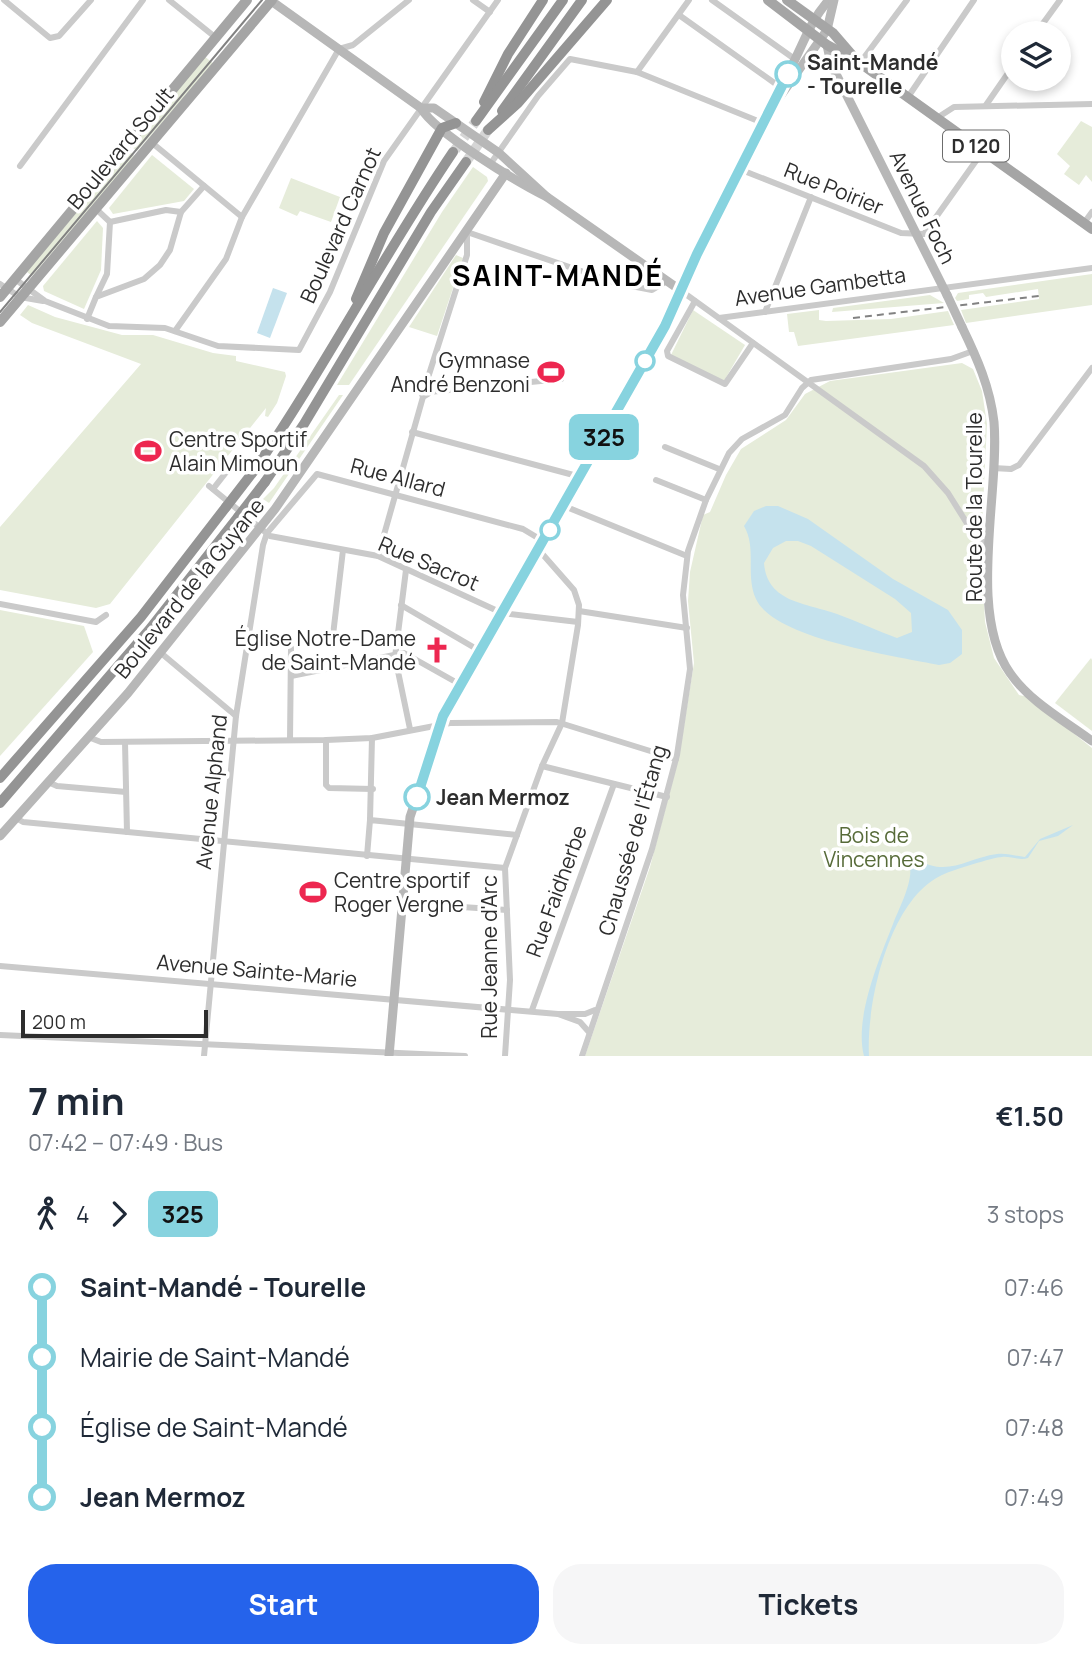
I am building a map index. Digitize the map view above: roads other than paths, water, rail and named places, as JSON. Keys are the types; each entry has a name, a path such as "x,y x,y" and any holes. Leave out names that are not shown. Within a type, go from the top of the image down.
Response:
{"highway":[{"path":"543,0 508,54 476,121 563,0"},
{"path":"582,0 488,130 518,103 607,0"},
{"path":"347,324 384,233 442,128 456,123"},
{"path":"0,778 141,617 253,472 347,324 418,204 453,152"},
{"path":"0,803 149,630 265,482 311,414 431,212 466,162"}],"main road":[{"name":"Boulevard Soult","path":"0,296 4,286 15,279 247,0"},
{"name":"Boulevard Soult","path":"0,322 271,0"},
{"path":"271,0 421,108 426,117 491,163 547,197 681,290"},
{"name":"D 120","path":"768,0 824,43 842,49"},
{"name":"D 120","path":"787,0 827,30 842,49 860,63 1088,226"},
{"path":"772,108 780,87 796,60 806,30 832,0"},
{"path":"390,1055 409,825 440,724 665,326 739,169 772,108 797,69 824,43 832,0"},
{"name":"Avenue Foch","path":"824,43 835,71 975,355"},
{"path":"835,71 842,49"},
{"path":"421,108 434,108 499,153 547,197"},
{"name":"Boulevard de la Guyane","path":"0,836 89,737 264,530 506,173"},
{"name":"Route de la Tourelle","path":"975,355 985,377 994,423 988,542 993,631 1007,669 1025,690 1092,741"}],"street":[{"path":"4,0 45,37 52,38 59,36 91,0"},
{"path":"20,166 143,0"},
{"path":"169,0 215,37"},
{"path":"4,286 87,319 120,328 175,331 226,259 242,217 339,49 354,45 409,0"},
{"path":"473,0 490,12"},
{"name":"Boulevard Carnot","path":"175,331 218,346 296,351 304,345 384,161 498,0"},
{"path":"637,72 689,0"},
{"path":"712,0 796,60"},
{"path":"860,63 907,0"},
{"path":"908,97 973,0"},
{"path":"1045,21 1060,0"},
{"path":"679,15 780,87"},
{"path":"491,163 538,96 570,60 637,72 652,81 764,123"},
{"path":"986,105 1001,83"},
{"path":"937,118 951,107 1091,104 1092,96"},
{"path":"151,142 242,217"},
{"path":"917,235 924,234 983,151"},
{"path":"506,173 512,169 512,164"},
{"name":"Rue Poirier","path":"739,169 901,233 917,235"},
{"path":"96,297 144,279 160,265 170,250 181,212 204,186"},
{"path":"765,312 811,197"},
{"path":"95,208 110,222"},
{"path":"110,222 166,210 181,212"},
{"path":"1088,226 1092,212"},
{"path":"87,319 107,274 110,222"},
{"path":"377,556 467,255 467,232 616,284 652,290 667,281"},
{"name":"Avenue Gambetta","path":"719,318 945,292 1092,268"},
{"path":"15,279 24,293"},
{"path":"681,290 933,474 978,541 988,542"},
{"path":"695,301 667,351 668,356 725,384 753,343"},
{"path":"808,382 975,355"},
{"path":"993,468 1011,469 1019,465 1092,368"},
{"path":"426,392 561,379"},
{"name":"Chaussée de l'Étang","path":"582,1056 595,1010 629,919 676,759 689,687 683,595 687,556 719,469 742,439 785,415 808,382"},
{"path":"412,432 581,477"},
{"path":"665,447 719,469"},
{"path":"235,461 211,488 264,530"},
{"name":"Rue Allard","path":"264,530 314,474 523,529 541,545"},
{"path":"656,480 706,500"},
{"path":"564,506 687,556"},
{"name":"Rue Sacrot","path":"264,530 377,556 502,613 578,622"},
{"name":"Avenue Alphand","path":"204,1056 233,740 264,530"},
{"name":"Rue Jeanne d'Arc","path":"505,1056 510,1008 505,868 542,766 562,723 579,611 574,590 541,545"},
{"path":"333,635 343,550"},
{"path":"406,570 395,657 410,729"},
{"path":"0,604 96,622 106,615"},
{"path":"401,605 480,651"},
{"path":"579,611 687,628"},
{"path":"290,740 291,648"},
{"path":"161,653 236,716"},
{"path":"291,676 395,657 404,653 461,685"},
{"path":"89,737 101,742 326,740 372,738 440,724 562,723 676,759"},
{"path":"367,856 373,789 372,738"},
{"path":"326,740 326,785 329,788 373,789"},
{"path":"125,742 127,832"},
{"path":"542,766 667,797"},
{"path":"48,782 57,786 126,792"},
{"name":"Rue Faidherbe","path":"531,1010 614,784"},
{"path":"16,818 23,822 505,868"},
{"path":"370,820 517,835"},
{"path":"402,903 507,910"},
{"name":"Avenue Sainte-Marie","path":"0,966 558,1014"},
{"path":"558,1014 585,1014 595,1010"},
{"path":"558,1014 580,1022 588,1031"},
{"path":"0,1035 390,1055 465,1056"}],"water":[{"path":"273,288 287,293 270,338 257,333"},
{"path":"766,506 778,506 808,519 893,579 948,610 962,630 962,654 950,663 939,665 867,651 811,635 786,625 767,613 756,599 751,581 750,543 744,526 754,511","holes":["786,541 798,541 811,546 895,599 911,613 912,632 897,638 781,594 772,586 764,563 773,548"]},
{"path":"1073,825 1058,836 1039,841 1028,858 1002,857 954,870 924,888 908,906 884,955 872,1009 869,1056 864,1056 862,1024 865,1007 875,972 908,885 909,863 917,859 938,867 948,867 997,854 1025,857 1040,839"}],"tunnel":[{"path":"455,150 476,121"},
{"path":"466,162 488,130"}],"tram line":[{"path":"0,312 262,0"}],"railway":[{"path":"853,318 1039,296"}],"place":[{"name":"Saint-Mandé - Tourelle","path":"788,74"},
{"name":"Gymnase André Benzoni","path":"551,372"},
{"name":"Centre Sportif Alain Mimoun","path":"148,451"},
{"name":"Église Notre-Dame de Saint-Mandé","path":"437,650"},
{"name":"Jean Mermoz","path":"417,797"},
{"name":"Centre sportif Roger Vergne","path":"313,892"}],"district":[{"name":"SAINT-MANDÉ","path":"558,275"}],"park label":[{"name":"Bois de Vincennes","path":"874,847"}]}
